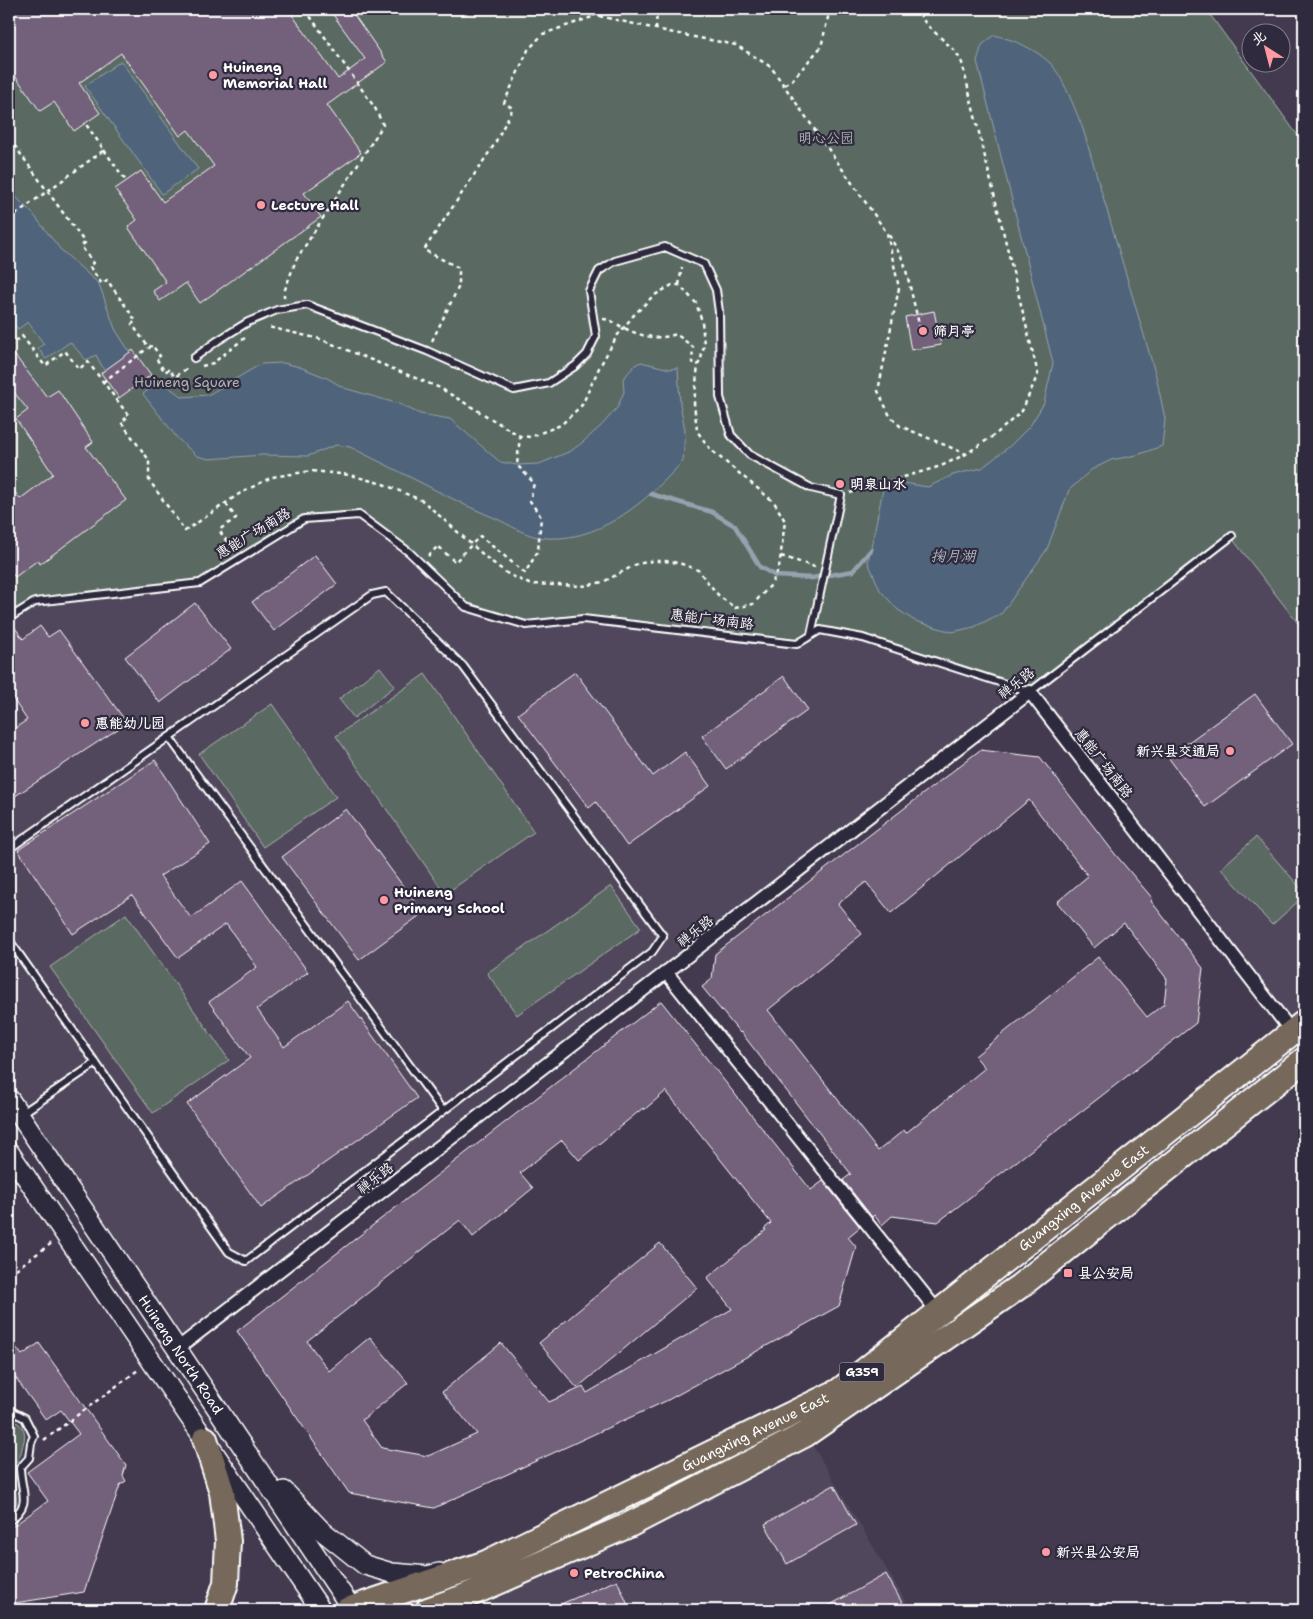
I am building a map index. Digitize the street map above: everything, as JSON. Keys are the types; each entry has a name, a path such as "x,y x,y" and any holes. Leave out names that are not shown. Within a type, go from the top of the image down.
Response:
{"highway":[{"name":"Guangxing Avenue East","path":"350,1609 486,1563 839,1390 1298,1028"},
{"name":"Guangxing Avenue East","path":"428,1610 461,1598 627,1526 806,1434 1020,1286 1304,1060"},
{"path":"205,1439 222,1492 228,1542 226,1583 217,1610"}],"street":[{"name":"禅乐路","path":"178,1349 1030,692"},
{"name":"惠能广场南路","path":"1030,692 1298,1028"},
{"path":"666,972 938,1312"},
{"name":"Huineng North Road","path":"9,1099 240,1441 350,1609"},
{"name":"Huineng North Road","path":"9,1152 322,1610"},
{"path":"240,1441 321,1530 365,1565 392,1573 428,1576 486,1563"}],"lane":[{"path":"195,360 217,341 248,322 277,310 308,305 427,351 514,390 549,383 575,366 587,354 596,336 589,291 599,271 615,261 665,247 684,255 704,264 716,290 720,312 720,397 731,435 750,455 811,488 841,496 812,635"},
{"name":"惠能广场南路","path":"9,618 35,602 200,582 304,519 359,515 409,552 466,607 526,624 583,620 797,644 820,630 863,638 1030,692"},
{"name":"禅乐路","path":"1030,692 1232,536"},
{"path":"9,848 372,595 386,592 463,666 662,936 652,952 246,1261 229,1252 9,940"},
{"path":"169,737 443,1111"},
{"path":"20,1115 96,1063"},
{"path":"9,1410 25,1418 34,1436 29,1458 20,1468 24,1505 19,1513 9,1521"}],"path":[{"path":"285,308 284,292 296,260 383,125 375,108 305,9"},
{"path":"568,9 736,45 771,66 887,233 904,262 920,328"},
{"path":"656,28 657,9"},
{"path":"785,85 793,79 821,47 830,9"},
{"path":"841,496 941,466 966,454 996,434 1022,412 1038,374 962,63 956,52 926,24 916,9"},
{"path":"427,351 459,286 459,268 424,250 494,145 513,108 504,103 528,50 543,34 596,15"},
{"path":"85,123 126,181"},
{"path":"9,146 10,148 14,145 85,243 81,246 93,263 89,266 102,284 107,280 136,321 132,324 149,348"},
{"path":"9,219 104,150"},
{"path":"887,233 899,288 878,391 890,416 900,426 966,454"},
{"path":"680,285 684,255"},
{"path":"9,346 22,336 45,366 65,351 79,369 88,362 129,416 120,422 149,460 149,480 185,531 240,494 272,477 312,471 350,475 383,484 423,501 508,574 529,584 584,586 603,582 637,564 652,561 679,563 698,570 719,596 735,608 753,604 771,586 779,568 785,521 774,502 710,450 697,431 694,403 698,365 704,345 700,309 680,285 672,285 653,296 623,328 599,368 582,405 561,425 530,437 520,436 440,388 320,339 265,327"},
{"path":"594,320 608,319 623,328 650,338 676,334 693,347 692,362 698,365"},
{"path":"195,360 203,367 213,363 251,333"},
{"path":"103,382 152,345 160,356 156,358 165,372 169,369 175,377 189,367"},
{"path":"420,563 438,546 454,562 480,536 525,573 538,551 541,517 530,501 534,483 517,466 520,436"},
{"path":"226,504 236,518 219,530 238,559"},
{"path":"781,556 826,571"},
{"path":"9,1274 65,1234"},
{"path":"31,1443 38,1444 151,1360"}],"shaded area":[{"name":"Huineng Primary School","path":"359,515 583,619 820,630 1232,536 1304,631 1304,1049 1030,692 177,1349 9,1099 9,618 35,602 304,519"},
{"path":"806,1434 911,1610 428,1610"}],"green space":[{"name":"Huineng Square","path":"9,9 1206,9 1240,56 1240,72 1252,72 1304,144 1304,631 1231,537 1030,692 863,638 820,630 797,644 583,619 526,625 466,607 409,552 359,515 304,519 200,583 35,602 9,618"},
{"path":"380,667 395,686 354,718 339,699"},
{"path":"425,674 534,832 445,894 336,736"},
{"path":"272,704 336,797 263,847 199,754"},
{"path":"1256,837 1304,892 1304,896 1272,925 1221,868"},
{"path":"611,886 641,928 517,1015 487,973"},
{"path":"126,914 229,1060 153,1113 50,967"},
{"path":"9,1418 22,1426 25,1436 20,1456 13,1466 17,1503 9,1512"}],"water":[{"name":"掬月湖","path":"994,35 1024,45 1044,58 1060,76 1069,94 1083,129 1156,376 1165,419 1162,446 1137,455 1111,460 1091,470 1069,490 1047,549 1002,613 974,627 952,632 915,621 897,609 880,590 868,562 885,480 928,487 953,475 982,468 1010,446 1030,426 1044,403 1053,363 977,61 982,45"},
{"path":"121,61 198,169 162,194 85,86"},
{"path":"9,190 33,214 60,249 99,284 115,329 138,365 105,372 96,355 86,360 70,342 46,359 38,348 44,344 28,322 18,329 9,318"},
{"path":"641,362 670,369 678,368 680,404 685,430 683,461 637,505 619,517 580,535 560,538 538,537 522,532 350,447 336,445 308,456 262,455 209,459 197,456 178,439 143,394 161,381 182,397 208,395 261,364 283,363 300,367 327,378 344,388 399,404 420,414 450,419 500,462 517,465 539,464 571,451 601,426 617,408 624,392 623,379 635,365"}],"building":[{"path":"9,9 288,9 338,79 365,59 329,9 350,9 387,62 327,105 361,153 304,193 321,217 200,303 186,283 160,301 153,291 166,282 128,227 137,220 115,189 141,171 163,202 214,166 188,130 180,136 121,53 79,83 100,113 74,131 54,102 40,111 9,67"},
{"name":"筛月亭","path":"934,311 941,345 911,350 905,317"},
{"path":"9,348 47,397 58,390 93,442 86,447 126,500 40,564 38,560 15,577 9,569 9,484 20,499 53,474 16,419 28,410 9,386"},
{"path":"133,350 151,375 119,398 101,373"},
{"path":"315,555 337,584 274,631 252,602"},
{"path":"195,603 231,649 160,703 125,657"},
{"path":"11,622 23,639 40,626 48,637 59,630 127,723 9,800 9,732 27,720 9,693 9,623"},
{"path":"575,672 653,776 685,752 710,786 627,846 596,802 589,808 518,714"},
{"path":"784,676 808,710 726,769 702,736"},
{"name":"新兴县交通局","path":"1255,694 1292,744 1205,807 1168,757"},
{"path":"980,750 1040,757 1115,854 1153,899 1151,901 1203,968 1196,1023 938,1222 892,1216 882,1225 874,1215 872,1217 843,1180 851,1174 741,1032 702,987 712,979 715,954","holes":["1029,800 1088,876 1057,902 1094,948 1124,923 1167,979 1164,1004 1147,1017 1098,957 975,1056 985,1068 906,1133 904,1130 878,1151 768,1010 862,934 838,904 866,882 891,913"]},
{"path":"155,760 210,844 160,876 191,918 242,881 308,972 257,1009 284,1047 348,1001 417,1098 261,1208 187,1104 250,1058 209,1002 257,967 226,924 178,958 132,895 73,934 18,850"},
{"path":"346,809 423,913 359,960 282,857"},
{"path":"661,1001 811,1190 823,1181 860,1227 848,1237 856,1247 839,1306 668,1400 434,1508 349,1493 237,1331","holes":["666,1091 771,1223 764,1229 766,1230 707,1278 732,1309 587,1393 583,1387 549,1402 501,1343 442,1392 477,1434 428,1456 382,1448 362,1420 408,1383 370,1337 329,1371 307,1341 460,1220 473,1237 533,1188 520,1173 562,1140 579,1160"]},
{"path":"660,1243 697,1288 577,1388 539,1343"},
{"path":"9,1338 22,1355 39,1343 126,1465 123,1476 126,1481 120,1485 84,1592 9,1604 9,1529 48,1501 27,1472 79,1434 61,1410 46,1420 15,1377 9,1381"},
{"path":"834,1485 856,1525 787,1564 765,1524"},
{"path":"886,1574 906,1610 821,1610"},
{"path":"617,1580 630,1610 547,1610"}],"waterway":[{"path":"651,494 712,512 735,526 760,567 776,576 812,578 853,571 871,550"}],"place":[{"name":"Huineng Memorial Hall","path":"213,75"},
{"name":"Lecture Hall","path":"261,205"},
{"name":"筛月亭","path":"923,331"},
{"name":"明泉山水","path":"840,484"},
{"name":"惠能幼儿园","path":"85,723"},
{"name":"新兴县交通局","path":"1230,751"},
{"name":"Huineng Primary School","path":"384,900"},
{"name":"县公安局","path":"1068,1273"},
{"name":"新兴县公安局","path":"1046,1552"},
{"name":"PetroChina","path":"574,1573"}],"park label":[{"name":"明心公园","path":"826,138"}]}
